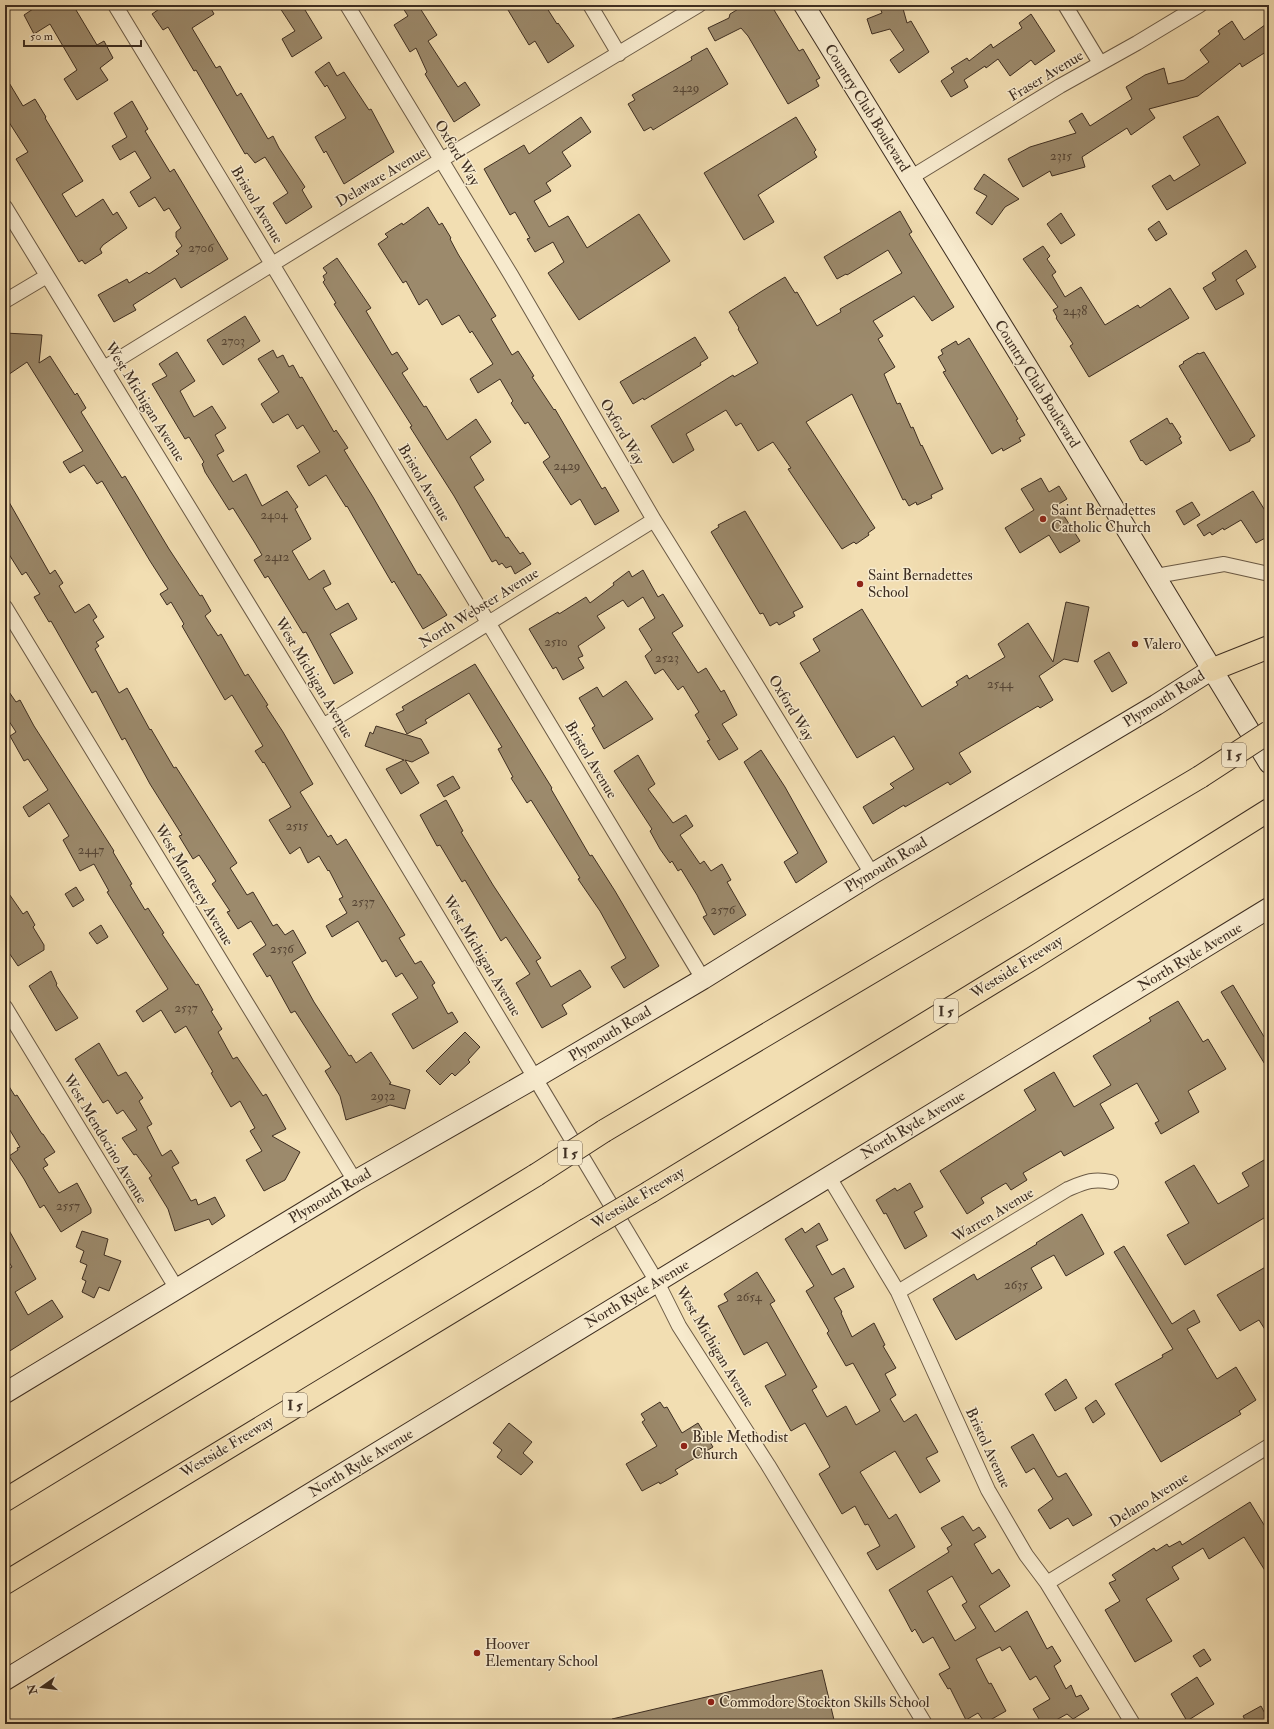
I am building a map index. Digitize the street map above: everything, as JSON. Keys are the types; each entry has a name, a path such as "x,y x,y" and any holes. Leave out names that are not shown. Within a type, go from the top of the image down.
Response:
{"highway":[{"path":"1211,670 1269,647"},
{"name":"I 5","path":"5,1500 536,1175 604,1131 1200,777 1269,732"},
{"name":"Westside Freeway","path":"5,1583 1034,958 1269,810"}],"street":[{"name":"Bristol Avenue","path":"114,5 703,979"},
{"name":"Oxford Way","path":"346,5 511,275 654,520 872,874"},
{"path":"590,5 619,54"},
{"name":"Delaware Avenue","path":"104,368 441,160 698,5"},
{"name":"Country Club Boulevard","path":"804,5 1156,576 1211,670 1269,763"},
{"path":"1065,5 1100,63"},
{"name":"Fraser Avenue","path":"910,178 1060,86 1137,43 1200,5"},
{"name":"West Michigan Avenue","path":"5,207 323,726 536,1078 657,1282 679,1326 768,1465 925,1724"},
{"path":"5,302 47,276"},
{"name":"North Webster Avenue","path":"323,726 654,520"},
{"path":"1156,576 1224,564 1269,574"},
{"name":"West Monterey Avenue","path":"5,608 355,1181"},
{"name":"Plymouth Road","path":"5,1392 355,1181 536,1078 703,979 872,874 1156,705 1211,670"},
{"name":"North Ryde Avenue","path":"5,1680 1269,908"},
{"name":"West Mendocino Avenue","path":"5,1008 177,1289"},
{"name":"Bristol Avenue","path":"829,1177 898,1292 988,1490 1026,1555 1047,1583 1132,1724"},
{"name":"Warren Avenue","path":"898,1292 1068,1189 1098,1179 1111,1182"},
{"name":"Delano Avenue","path":"1047,1583 1269,1446"}],"building":[{"path":"39,5 73,5 97,45 104,41 113,58 100,68 108,80 77,100 64,79 77,70 50,24 34,34 24,15"},
{"path":"165,5 209,5 214,14 192,28 216,68 220,66 237,96 241,93 268,139 273,136 279,148 305,187 302,190 312,207 286,224 273,203 288,193 265,157 255,163 247,153 245,154 196,70 194,71 168,27 163,30 152,14"},
{"path":"278,5 302,5 322,38 292,57 282,39 295,31"},
{"path":"401,5 418,5 437,35 428,41 458,87 465,82 480,105 454,122 425,74 427,72 416,48 410,52 394,25 408,16"},
{"path":"505,5 545,5 574,46 548,63 535,41 529,45"},
{"path":"745,5 771,5 799,51 803,49 820,78 816,80 819,86 788,104 748,36 741,28 715,41 708,28 729,18 730,14"},
{"path":"879,5 902,5 907,23 911,21 929,52 899,73 890,60 904,50 890,29 872,34 867,19 882,13"},
{"path":"1031,14 1055,51 1035,65 1031,60 1010,76 998,59 986,68 985,66 964,80 968,87 951,97 941,81 954,72 951,68 967,58 969,61 991,44 993,48 1022,28 1019,23"},
{"path":"1232,21 1244,40 1269,22 1269,50 1242,67 1240,63 1198,96 1149,109 1155,118 1131,135 1127,128 1082,157 1085,167 1052,176 1050,171 1023,187 1008,159 1030,147 1076,133 1069,121 1082,113 1090,126 1132,99 1126,87 1145,75 1164,68 1168,84 1184,80 1209,62 1200,50 1220,34 1218,31"},
{"path":"707,48 728,84 653,130 651,127 644,131 628,104 635,100 632,95 692,60 691,57"},
{"path":"329,62 337,76 344,72 369,110 371,109 394,152 344,184 326,151 324,153 315,137 346,118 327,85 325,87 315,72"},
{"path":"5,76 23,106 35,99 83,181 62,194 76,217 103,199 113,215 117,212 127,228 103,245 100,249 102,253 85,264 82,260 79,262 16,159 28,152 5,116"},
{"path":"132,101 148,129 145,131 170,172 174,169 228,259 181,288 175,278 133,305 136,310 114,322 98,295 127,279 129,283 147,272 149,274 179,254 176,251 182,246 176,237 176,232 181,228 169,208 164,211 155,197 139,207 130,192 151,178 135,151 120,160 112,146 127,137 114,113"},
{"path":"1218,116 1246,163 1167,210 1152,186 1170,175 1174,181 1200,165 1183,137"},
{"path":"581,117 591,132 562,152 571,166 546,183 551,191 534,201 549,227 568,216 587,248 639,214 670,261 579,320 548,273 564,262 553,242 535,252 527,239 530,238 515,212 510,215 484,169 524,145 529,154"},
{"path":"796,117 816,150 814,152 817,157 758,195 774,222 744,240 704,173"},
{"path":"984,174 1019,199 1005,207 992,225 976,213 987,196 974,189"},
{"path":"428,207 439,225 442,223 458,254 496,316 491,319 512,355 518,351 534,376 532,377 554,410 555,409 602,489 605,487 619,511 595,525 580,499 571,505 543,462 550,457 528,422 525,424 511,403 513,401 500,379 478,393 470,379 493,364 472,331 470,333 459,315 442,325 427,299 419,305 406,281 403,283 378,244 388,237 385,234 402,223 403,225"},
{"path":"900,211 912,232 909,234 954,307 932,321 914,296 873,321 883,336 878,339 895,367 884,374 897,404 900,403 911,428 913,427 943,489 931,495 932,498 917,505 916,502 909,506 905,499 903,500 852,394 806,422 875,528 868,533 869,535 856,544 854,542 842,549 788,469 791,468 773,442 758,451 741,423 736,426 726,410 686,434 694,450 673,463 651,426 733,375 734,377 758,363 729,312 762,291 785,277 795,293 797,292 817,326 841,312 840,309 902,273 888,250 847,275 846,274 837,279 824,257"},
{"path":"1061,213 1075,235 1061,244 1047,224"},
{"path":"1159,221 1167,234 1156,241 1148,229"},
{"path":"1043,246 1050,256 1047,259 1056,272 1052,275 1065,297 1081,287 1105,325 1138,305 1140,308 1170,288 1189,318 1089,377 1070,346 1073,344 1056,318 1057,317 1053,310 1058,307 1023,259"},
{"path":"1246,250 1256,267 1236,280 1244,294 1216,310 1203,288 1216,280 1212,273"},
{"path":"337,258 371,308 366,311 392,355 397,352 408,369 402,373 424,407 426,406 447,440 476,419 491,442 470,457 484,480 474,487 506,538 508,537 520,554 523,552 531,564 515,574 511,566 506,568 502,563 499,565 496,560 492,562 454,496 410,427 412,426 334,304 336,303 323,282 325,280 323,276 327,273 323,268"},
{"path":"245,316 260,341 223,365 207,340"},
{"path":"5,333 42,335 39,363 50,356 75,395 77,393 86,408 81,412 122,478 125,476 169,549 200,596 202,595 211,611 205,616 218,636 221,634 245,676 248,674 268,705 266,706 313,784 300,792 328,837 331,835 337,845 346,839 405,935 399,938 415,964 421,961 435,983 432,985 448,1014 452,1012 458,1022 413,1049 392,1014 418,998 402,973 396,977 386,960 382,962 358,921 332,937 326,926 347,913 339,899 343,897 329,870 328,871 319,856 308,863 300,847 290,854 269,820 291,807 264,762 263,763 255,751 263,746 232,695 225,700 182,626 184,624 171,602 167,605 160,594 168,589 102,481 97,484 84,465 70,473 63,462 83,451 27,362 5,377"},
{"path":"695,337 708,358 700,363 701,365 644,400 643,398 633,404 620,382"},
{"path":"969,338 1018,419 1016,420 1025,435 1019,438 1021,441 1003,451 1002,448 992,454 943,372 946,371 938,357 943,354 941,350 956,341 958,345"},
{"path":"273,350 277,358 283,355 289,367 293,365 300,378 302,377 334,432 336,430 348,448 344,450 418,575 420,574 447,615 423,629 394,581 392,583 347,506 346,507 326,475 309,486 297,466 320,452 303,425 297,429 288,414 273,423 261,404 279,392 258,359"},
{"path":"177,352 195,381 180,391 194,417 212,406 226,428 215,435 224,451 217,455 233,482 246,474 262,506 287,491 298,507 295,509 311,539 292,551 309,580 324,570 331,584 323,588 336,610 348,603 357,619 330,634 353,673 334,684 306,632 303,633 268,576 265,578 254,560 262,555 255,543 233,508 229,510 205,472 202,464 204,462 189,437 185,439 152,384 167,376 159,364"},
{"path":"1204,352 1255,436 1250,439 1250,441 1230,451 1179,366 1198,353"},
{"path":"1167,418 1181,437 1179,438 1182,443 1146,465 1142,460 1141,461 1130,441"},
{"name":"Saint Bernadettes Catholic Church","path":"1041,478 1049,492 1059,486 1067,499 1057,505 1080,541 1060,553 1049,535 1020,553 1005,528 1034,510 1021,489"},
{"path":"1253,491 1269,517 1269,536 1256,543 1241,520 1224,530 1223,528 1212,535 1210,532 1204,536 1197,525"},
{"path":"5,495 50,574 55,570 63,583 59,586 75,613 89,604 97,617 93,620 104,637 96,642 99,646 95,649 119,693 127,688 150,730 151,729 174,768 176,767 237,863 230,868 247,895 253,892 273,926 277,924 285,935 293,930 306,953 292,962 314,1002 349,1056 351,1055 356,1063 371,1052 391,1083 389,1084 410,1090 405,1109 390,1105 346,1120 340,1096 325,1071 331,1067 295,1011 291,1013 270,975 267,977 253,954 266,945 251,921 238,929 227,912 230,911 212,884 216,881 199,855 193,859 179,836 182,835 150,784 125,738 122,740 96,691 92,693 51,621 49,622 34,597 40,594 26,572 22,575 5,548"},
{"path":"1192,502 1200,515 1184,525 1176,511"},
{"path":"745,511 803,607 793,612 795,616 779,625 777,622 770,626 763,613 760,614 711,532 719,527 718,525"},
{"path":"643,570 658,597 663,594 683,626 672,633 698,673 706,668 721,692 724,690 737,715 722,724 738,749 719,760 707,741 710,740 695,715 699,712 683,686 678,690 663,669 655,674 645,656 652,650 639,629 655,618 643,597 628,607 623,600 597,616 605,628 578,646 583,656 578,658 584,668 563,680 556,667 553,669 529,629 558,612 559,614 586,597 590,603 614,585 613,583 629,571 632,577"},
{"path":"1066,602 1089,607 1078,662 1064,659 1039,676 1053,700 1040,708 1038,706 959,753 971,772 950,785 948,782 905,807 904,805 873,824 863,807 894,788 890,784 914,769 894,736 857,758 800,663 820,651 813,639 862,609 922,707 958,685 956,682 967,675 969,679 1005,657 998,644 1028,623 1053,662"},
{"path":"1109,652 1127,683 1112,692 1094,661"},
{"path":"475,664 552,788 551,789 590,856 592,855 615,891 659,966 624,988 611,967 626,958 600,911 578,879 580,878 531,800 527,803 511,778 513,777 498,749 502,747 469,693 425,720 427,723 407,734 396,714 404,710 402,707"},
{"path":"626,681 653,719 604,749 592,728 595,726 579,698 597,687 603,697"},
{"path":"5,686 16,702 20,700 34,726 114,851 113,852 132,884 130,885 145,910 148,908 164,933 162,934 196,985 198,984 213,1010 211,1011 222,1029 218,1032 233,1059 237,1057 263,1096 266,1094 286,1129 272,1136 300,1152 285,1180 264,1191 246,1160 262,1151 250,1131 255,1128 240,1101 231,1107 211,1073 213,1072 186,1026 175,1033 161,1010 143,1022 136,1011 168,989 107,892 109,891 94,864 80,871 63,840 69,836 49,803 29,817 23,807 48,790 28,759 24,761 10,736 16,732 5,715"},
{"path":"376,726 421,739 429,753 412,762 405,760 419,783 401,794 386,769 404,760 365,746 370,732 373,734"},
{"path":"761,750 785,787 827,862 796,883 784,862 798,853 744,762"},
{"path":"638,755 655,784 648,789 673,823 686,815 693,826 680,835 700,864 704,861 711,871 722,864 731,880 727,882 746,915 714,935 703,917 707,915 697,895 681,869 678,871 672,861 670,863 660,849 650,831 652,829 614,771"},
{"path":"453,776 460,788 444,797 437,785"},
{"path":"446,800 463,831 461,832 493,885 541,958 536,961 551,987 580,970 591,987 562,1005 567,1014 542,1028 516,983 530,974 506,937 501,941 465,880 462,882 440,845 437,846 420,815"},
{"path":"76,887 84,900 73,907 65,894"},
{"path":"5,888 23,914 27,911 35,925 33,927 44,945 44,950 18,966 5,947"},
{"path":"101,925 108,937 97,944 89,933"},
{"path":"51,971 57,984 56,985 78,1018 56,1031 29,986"},
{"path":"1233,985 1269,1045 1269,1071 1221,992"},
{"path":"1178,1001 1203,1042 1208,1039 1226,1069 1188,1091 1199,1112 1161,1134 1155,1123 1159,1121 1137,1083 1100,1104 1114,1128 1064,1156 1061,1151 1023,1173 1027,1180 1011,1190 1006,1183 981,1198 984,1203 967,1214 940,1171 1036,1110 1024,1090 1054,1072 1074,1107 1111,1085 1093,1056 1151,1021 1149,1018"},
{"path":"465,1032 480,1047 468,1060 470,1062 455,1076 452,1073 440,1085 426,1071"},
{"path":"99,1043 118,1076 126,1072 143,1098 139,1101 152,1124 147,1127 162,1156 171,1150 179,1163 172,1167 191,1201 196,1199 198,1205 215,1197 225,1216 212,1225 209,1219 175,1231 168,1209 149,1178 152,1176 122,1138 137,1130 123,1110 117,1114 108,1100 103,1103 75,1059"},
{"path":"5,1080 15,1096 17,1095 55,1152 44,1159 48,1165 43,1168 59,1193 77,1183 91,1209 91,1213 61,1232 44,1205 40,1208 9,1156 20,1147 5,1122"},
{"path":"1269,1157 1269,1215 1185,1265 1167,1235 1189,1223 1165,1182 1194,1165 1218,1204 1249,1186 1242,1173"},
{"path":"910,1183 923,1207 914,1212 927,1236 905,1249 886,1213 884,1214 876,1200 895,1188 897,1191"},
{"path":"1082,1214 1104,1254 1066,1276 1054,1255 1043,1261 1031,1268 1042,1288 956,1340 933,1299 974,1274 977,1280 1037,1244 1036,1243"},
{"path":"5,1223 36,1279 15,1292 28,1315 52,1300 63,1317 5,1354 5,1271 12,1267 5,1256"},
{"path":"819,1223 828,1240 816,1246 832,1275 844,1268 854,1287 834,1298 842,1312 841,1313 852,1337 874,1323 885,1345 883,1346 896,1368 885,1374 896,1395 890,1399 904,1422 916,1414 938,1452 926,1458 940,1481 920,1493 895,1451 860,1472 889,1519 896,1514 915,1547 877,1570 867,1553 880,1546 868,1524 865,1525 855,1506 842,1514 819,1474 830,1467 805,1423 791,1431 765,1386 786,1375 767,1342 744,1355 718,1306 728,1301 724,1294 757,1272 775,1301 770,1304 817,1387 812,1390 827,1417 846,1406 856,1425 880,1411 853,1363 846,1366 827,1333 829,1331 806,1291 814,1286 785,1239 802,1228 805,1233"},
{"path":"82,1231 108,1239 104,1255 121,1261 109,1291 99,1287 94,1298 82,1292 86,1281 82,1279 87,1265 80,1262 84,1251 76,1247"},
{"path":"1124,1246 1172,1324 1194,1310 1200,1322 1187,1329 1217,1379 1236,1367 1256,1400 1239,1411 1241,1414 1161,1462 1115,1384 1163,1357 1162,1355 1173,1349 1114,1252"},
{"path":"1269,1265 1269,1336 1259,1320 1240,1331 1217,1295"},
{"path":"1066,1379 1077,1398 1055,1411 1045,1394"},
{"path":"1096,1400 1105,1414 1093,1423 1085,1408"},
{"name":"Bible Methodist Church","path":"660,1402 664,1408 667,1407 682,1433 698,1423 713,1447 675,1470 678,1474 660,1484 659,1482 642,1491 626,1464 657,1446 642,1422 645,1420 641,1414"},
{"path":"509,1423 532,1442 523,1453 533,1462 521,1475 497,1457 502,1450 493,1443"},
{"path":"1033,1434 1057,1476 1059,1477 1066,1473 1092,1515 1073,1526 1068,1518 1050,1529 1038,1510 1053,1499 1034,1468 1026,1473 1011,1447"},
{"path":"1250,1502 1269,1533 1269,1577 1244,1537 1209,1559 1203,1548 1172,1567 1179,1579 1146,1599 1172,1641 1135,1662 1105,1610 1120,1601 1109,1583 1116,1580 1112,1575 1154,1548 1156,1551 1167,1544 1169,1547 1180,1541 1182,1545"},
{"path":"963,1516 973,1531 979,1527 986,1537 974,1544 992,1574 999,1569 1010,1586 979,1606 995,1632 1027,1611 1047,1649 1052,1646 1061,1661 1054,1666 1066,1689 1071,1685 1076,1697 1081,1695 1089,1709 1073,1719 1067,1714 1049,1724 1042,1724 1033,1709 1050,1699 1036,1676 1030,1680 1010,1646 1002,1651 1000,1647 976,1659 989,1684 991,1683 1006,1711 985,1723 978,1713 966,1720 950,1688 948,1689 939,1674 950,1668 933,1637 923,1643 915,1629 912,1632 889,1590 949,1552 947,1548 952,1545 941,1528","holes":["952,1576 967,1602 962,1605 976,1628 955,1641 927,1591"]},
{"path":"1204,1649 1211,1660 1200,1667 1193,1656"},
{"path":"822,1670 835,1724 612,1724 612,1719"},
{"path":"1197,1677 1214,1704 1187,1721 1171,1694"},
{"path":"1261,1706 1269,1721 1269,1724 1247,1724 1243,1716"}],"place":[{"name":"Saint Bernadettes Catholic Church","path":"1043,519"},
{"name":"Saint Bernadettes School","path":"860,584"},
{"name":"Valero","path":"1135,644"},
{"name":"Bible Methodist Church","path":"684,1446"},
{"name":"Hoover Elementary School","path":"477,1653"},
{"name":"Commodore Stockton Skills School","path":"711,1702"}]}
